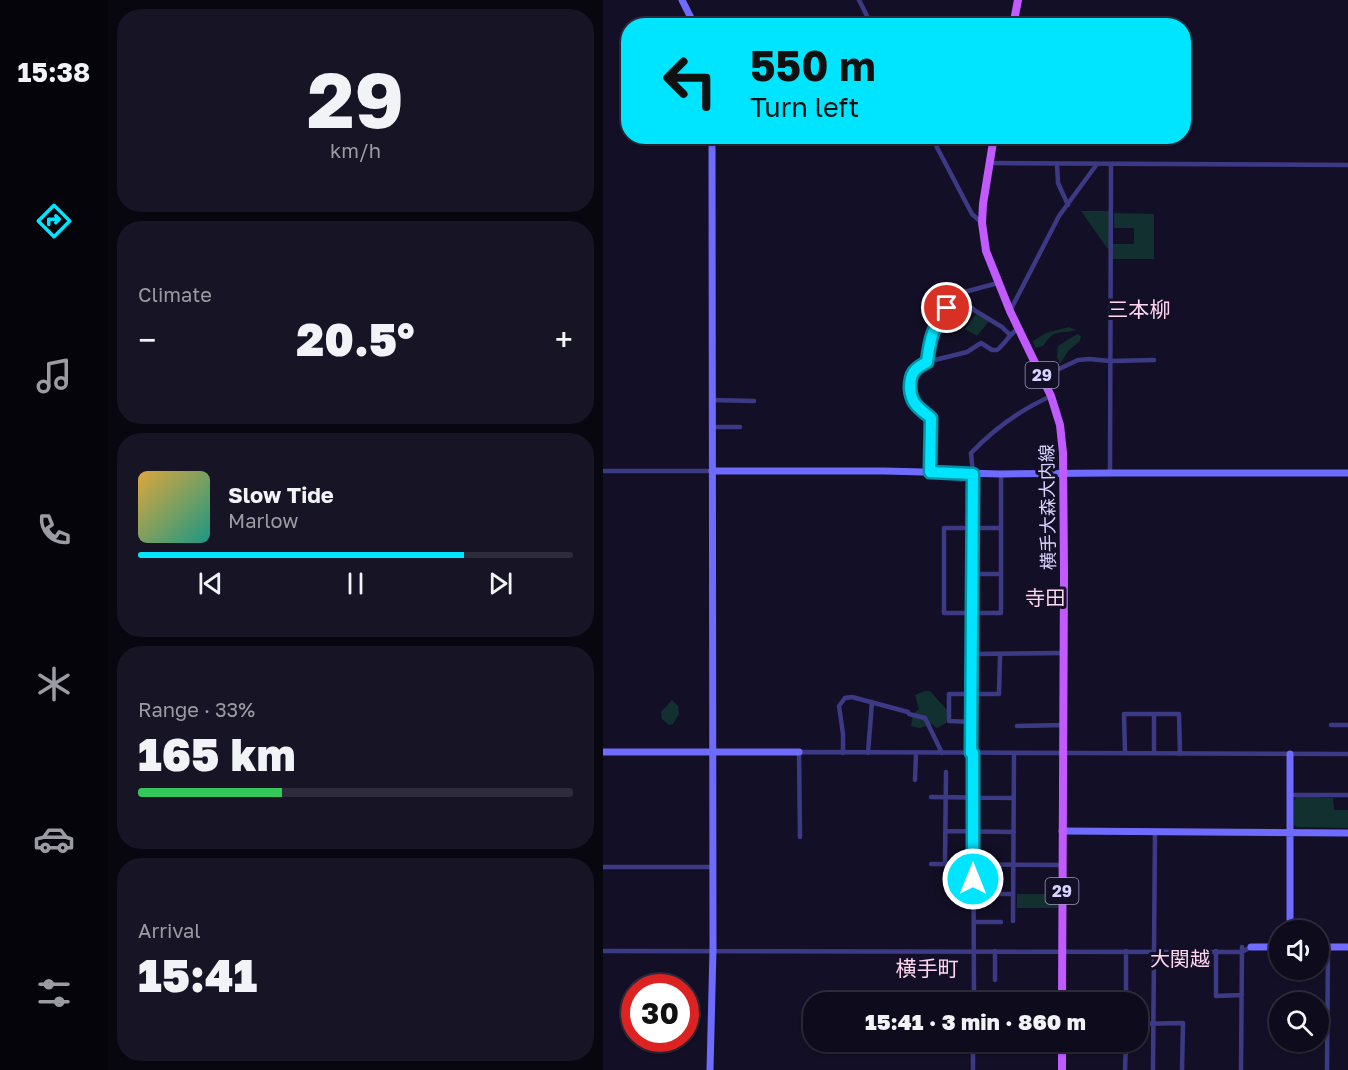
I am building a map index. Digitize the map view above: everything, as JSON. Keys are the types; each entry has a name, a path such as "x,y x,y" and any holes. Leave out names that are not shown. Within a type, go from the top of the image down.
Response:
{"main road":[{"path":"1015,18 1018,0"},
{"name":"横手大森大内線","path":"993,144 983,204 982,223 986,251 1010,311 1051,396 1060,425 1064,473 1062,992"},
{"path":"1062,1052 1062,1070"}],"street":[{"path":"682,0 691,18"},
{"path":"859,0 868,18"},
{"path":"710,1070 713,950 712,144"},
{"path":"935,144 972,214 982,223"},
{"path":"990,163 1348,165"},
{"path":"1057,164 1058,183 1068,205"},
{"path":"1010,311 1059,216 1097,164"},
{"path":"1110,472 1111,164"},
{"path":"927,362 930,337 937,321 957,294 998,283"},
{"path":"957,294 973,310 1002,327 1009,334"},
{"path":"930,472 931,418 917,407 911,398 910,376 915,368 927,362 967,352 981,343 992,350 997,350 1004,345 1009,334 1019,328"},
{"path":"1042,377 1078,360 1154,360"},
{"path":"974,992 973,474 971,453 1020,411 1051,396"},
{"path":"711,400 755,401"},
{"path":"711,427 740,427"},
{"path":"603,471 973,474 1348,473"},
{"path":"1001,474 1001,528 1001,613 944,613 944,528 1001,528"},
{"path":"973,574 1001,574"},
{"path":"973,654 1064,653"},
{"path":"972,722 949,721 949,694 999,694 1000,655"},
{"path":"843,753 839,706 841,701 852,697 925,718 942,753"},
{"path":"868,753 871,702"},
{"path":"1125,753 1124,714 1179,714 1180,754"},
{"path":"1154,714 1154,753"},
{"path":"1331,725 1348,724"},
{"path":"1017,726 1064,725"},
{"path":"603,752 1348,754"},
{"path":"799,752 800,837"},
{"path":"1013,921 1014,753"},
{"path":"915,780 916,754"},
{"path":"1290,754 1290,920"},
{"path":"945,864 946,772"},
{"path":"1291,795 1348,795"},
{"path":"931,797 1014,798"},
{"path":"946,831 1014,832"},
{"path":"1062,831 1348,833"},
{"path":"1153,1070 1155,832"},
{"path":"931,864 1063,865"},
{"path":"603,867 712,867"},
{"path":"973,894 1013,894"},
{"path":"973,922 1001,922"},
{"path":"603,951 1216,951 1269,947"},
{"path":"1329,947 1348,947"},
{"path":"1241,1070 1242,949"},
{"path":"995,951 995,980"},
{"path":"1126,951 1126,992"},
{"path":"1216,951 1216,996 1242,995"},
{"path":"1327,1070 1328,980"},
{"path":"1148,1023 1183,1023 1182,1070"},
{"path":"973,1052 973,1070"},
{"path":"1125,1070 1126,1052"}],"green space":[{"path":"1081,211 1109,211 1109,249 1107,248"},
{"path":"1114,213 1154,214 1154,259 1113,259 1113,244 1134,244 1134,228 1114,228"},
{"path":"976,314 989,321 977,336 965,329"},
{"path":"1069,327 1076,330 1054,334 1043,346 1035,348 1033,341 1046,333"},
{"path":"1077,334 1081,336 1080,341 1068,351 1060,364 1057,357 1058,346"},
{"path":"930,691 948,711 946,723 937,728 932,724 920,728 911,726 913,714 919,709 915,695"},
{"path":"672,700 678,706 679,714 673,724 669,725 662,719 661,712"},
{"path":"1297,797 1333,798 1334,810 1348,810 1348,828 1297,827 1294,825 1294,800"},
{"path":"1017,894 1058,894 1058,908 1017,908"}],"district":[{"name":"三本柳","path":"1139,310"},
{"name":"寺田","path":"1045,598"},
{"name":"大関越","path":"1180,959"},
{"name":"横手町","path":"927,969"}],"route":[{"path":"947,308 937,321 930,337 927,362 915,368 910,376 911,398 917,407 931,418 930,472 973,474 971,753 973,753 973,879"}]}
